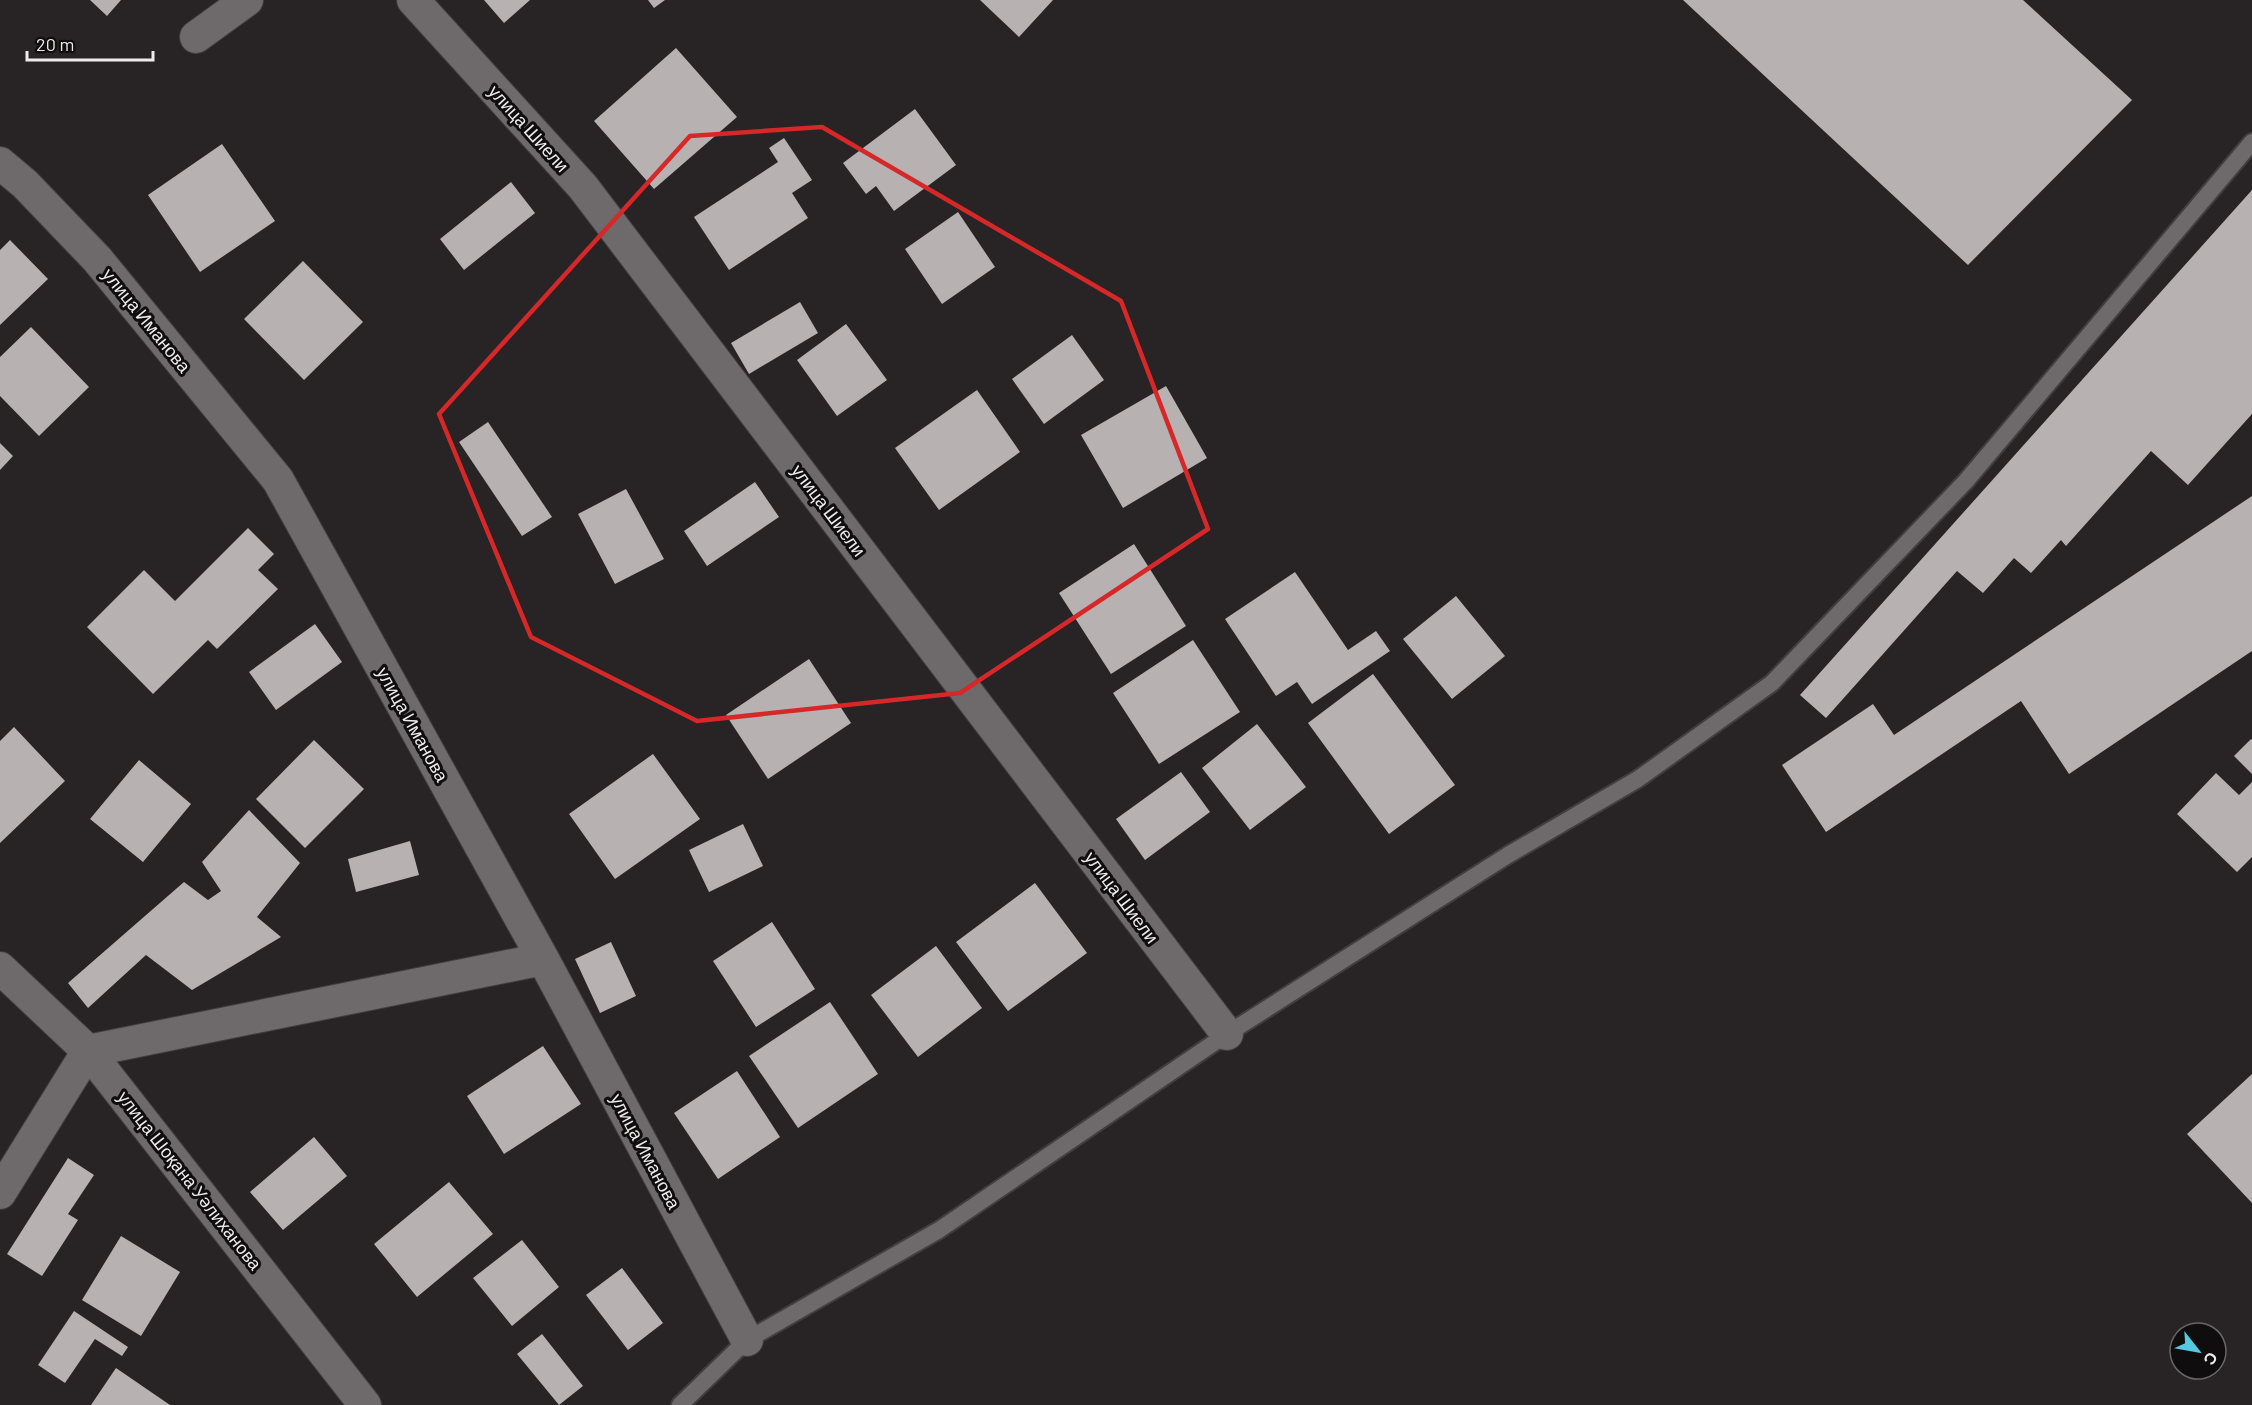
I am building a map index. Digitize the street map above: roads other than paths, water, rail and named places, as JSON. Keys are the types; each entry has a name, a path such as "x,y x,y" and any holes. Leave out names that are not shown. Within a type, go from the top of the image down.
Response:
{"street":[{"path":"196,37 247,0"},
{"name":"улица Шиели","path":"413,0 583,187 1227,1034"},
{"name":"улица Иманова","path":"0,163 25,184 97,259 278,480 543,959 747,1340"},
{"path":"0,1193 88,1051 543,959"},
{"name":"улица Шоқана Уәлиханова","path":"0,968 88,1051 365,1405"}],"lane":[{"path":"680,1405 747,1340 939,1230 1227,1034 1508,855 1638,779 1772,683 1966,481 2252,142"}]}
